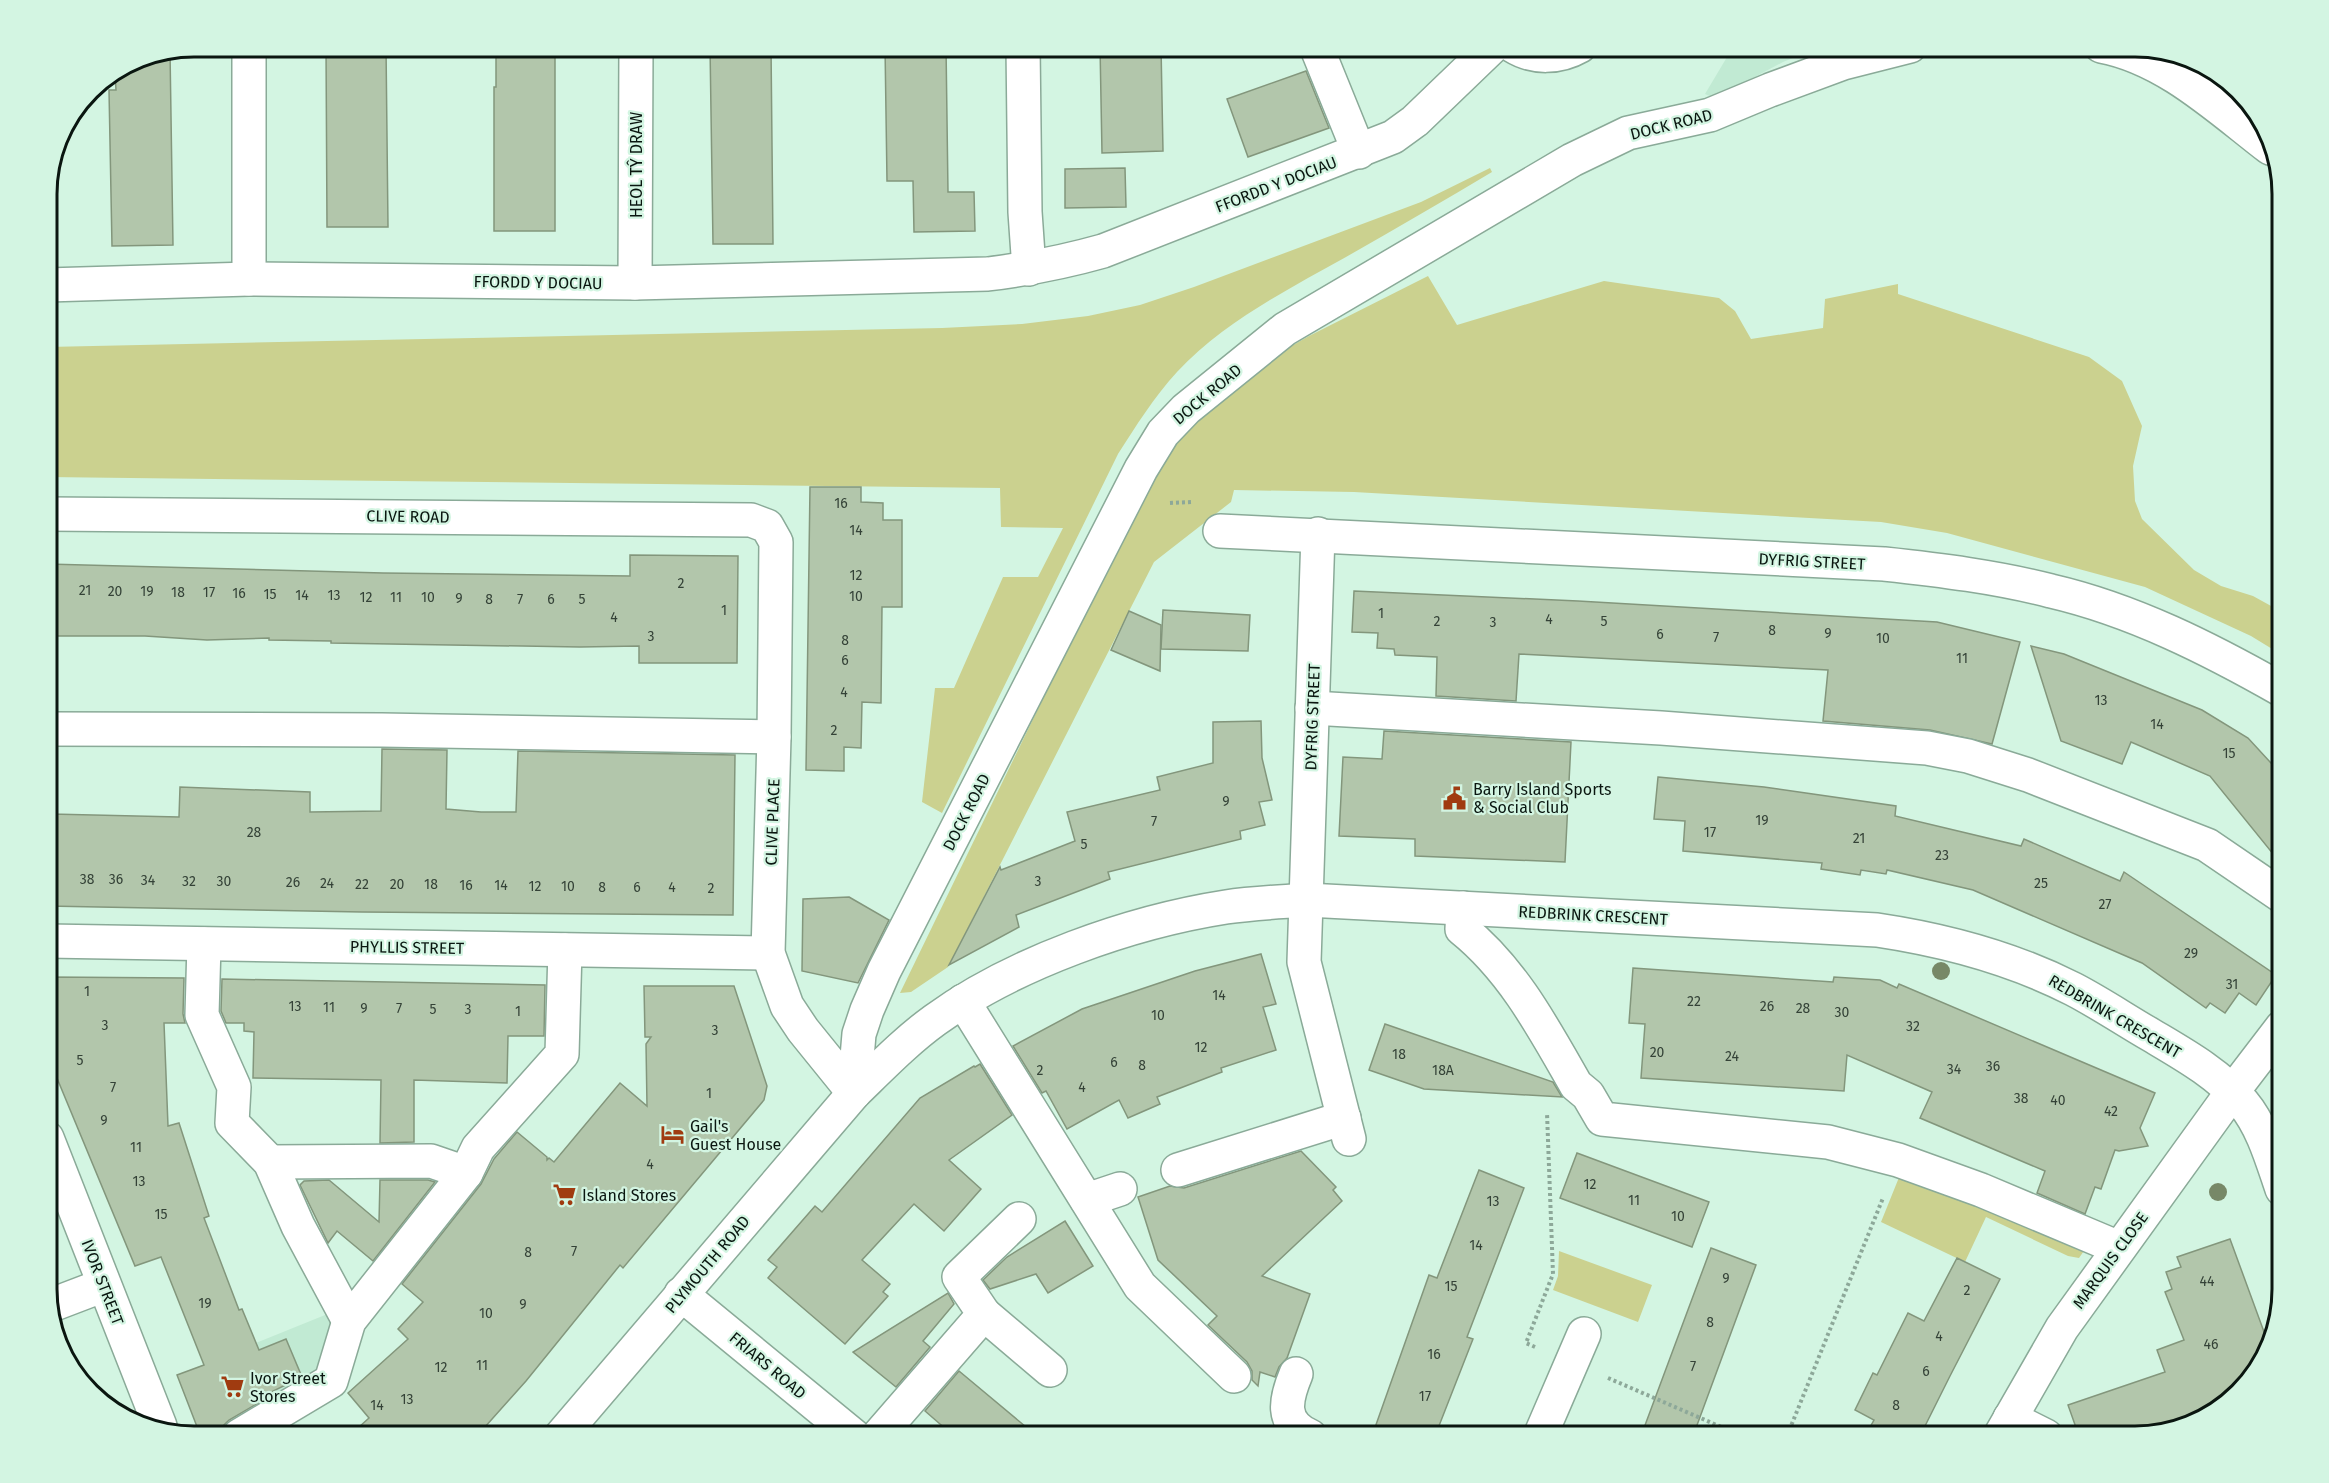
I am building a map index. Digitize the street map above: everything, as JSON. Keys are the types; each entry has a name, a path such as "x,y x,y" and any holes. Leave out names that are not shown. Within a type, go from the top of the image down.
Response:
{"street":[{"path":"249,57 249,279"},
{"name":"HEOL TŶ DRAW","path":"636,57 636,283"},
{"path":"1023,57 1025,212 1029,269"},
{"path":"1320,57 1359,152"},
{"name":"FFORDD Y DOCIAU","path":"57,285 249,279 636,283 988,274 1029,269 1103,251 1393,137 1415,121 1482,57"},
{"name":"DOCK ROAD","path":"854,1093 859,1034 875,990 1141,469 1163,434 1186,409 1285,329 1572,160 1628,133 1710,116 1770,90 1843,63 1867,57"},
{"path":"2138,57 2151,62 2181,81 2262,142"},
{"name":"CLIVE ROAD","path":"57,514 751,520 767,526"},
{"name":"CLIVE PLACE","path":"767,526 776,542 768,953 787,1006 803,1030 854,1093"},
{"name":"DYFRIG STREET","path":"1220,531 1318,534 1884,564 1994,579 2085,600 2145,622 2196,644 2272,684"},
{"name":"DYFRIG STREET","path":"1178,1170 1346,1129 1304,962 1318,534"},
{"path":"1312,708 1660,728 1937,750 1968,756 2028,775 2207,845 2272,889"},
{"path":"57,729 382,730 774,737"},
{"name":"REDBRINK CRESCENT","path":"854,1093 906,1042 963,1001 1052,957 1140,926 1227,907 1307,900 1877,930 1950,944 2034,971 2074,989 2181,1053 2233,1091 2256,1124 2272,1163"},
{"path":"1463,908 1462,929 1500,966 1529,1005 1576,1085 1588,1095 1602,1119 1828,1142 1898,1160 1981,1190 2119,1248"},
{"name":"PHYLLIS STREET","path":"57,941 768,953"},
{"path":"204,944 202,1015 234,1087 232,1123 270,1162 298,1226 349,1321"},
{"path":"257,1426 331,1381 349,1321 466,1173 478,1148 562,1054 565,950"},
{"path":"963,1001 1140,1286 1234,1376"},
{"path":"2233,1091 2272,1041"},
{"name":"MARQUIS CLOSE","path":"2006,1426 2062,1328 2233,1091"},
{"name":"PLYMOUTH ROAD","path":"570,1426 854,1093"},
{"path":"270,1162 431,1161 466,1173"},
{"name":"IVOR STREET","path":"57,1164 158,1421"},
{"path":"1087,1200 1120,1189"},
{"path":"1019,1219 959,1277 984,1314 1050,1370"},
{"path":"58,1303 104,1285"},
{"name":"FRIARS ROAD","path":"681,1294 841,1426"},
{"path":"887,1426 984,1314"},
{"path":"1545,1426 1577,1348"},
{"path":"1296,1374 1287,1396 1287,1409 1296,1426"}],"path":[{"path":"1124,504 1196,502"},
{"path":"1561,1059 1545,1068 1553,1274 1526,1343 1577,1348 1722,1426"},
{"path":"1791,1426 1898,1160"}],"shaded area":[{"path":"1727,57 1795,57 1749,80 1724,102 1705,94"},
{"path":"2191,69 2211,80 2237,103"},
{"name":"Ivor Street Stores","path":"330,1313 336,1328 322,1376 237,1426 197,1426 177,1375"}],"green space":[{"path":"1490,168 1492,172 1257,308 1195,354 1169,382 1118,454 942,813 922,802 935,688 954,688 1003,577 1038,577 1063,528 1001,527 1000,488 57,477 57,347 942,328 1022,324 1088,316 1140,305 1421,202"},
{"path":"1428,276 1457,325 1604,281 1719,298 1735,311 1751,339 1823,328 1825,299 1898,284 1898,294 2089,357 2122,381 2142,426 2133,466 2135,501 2142,519 2194,570 2221,586 2253,596 2272,606 2272,649 2251,636 2145,587 1947,533 1881,522 1354,492 1234,490 1231,502 1154,562 948,967 911,992 900,993 1138,503 1160,463 1202,414 1244,373 1309,336"},
{"path":"1902,1170 2088,1245 2079,1258 2068,1256 1986,1217 1965,1262 1881,1222"},
{"path":"1559,1251 1652,1285 1638,1322 1553,1290 1558,1276"}],"building":[{"path":"326,57 386,57 388,227 327,227"},
{"path":"496,57 555,57 555,231 494,231 494,87 496,87"},
{"path":"710,57 771,57 773,244 713,244"},
{"path":"885,57 946,57 948,192 974,192 975,231 914,232 913,181 887,181"},
{"path":"1100,57 1161,57 1163,151 1102,153"},
{"path":"170,59 173,245 112,246 109,90 116,90 116,82 125,75 150,64"},
{"path":"1306,71 1329,128 1248,157 1227,99"},
{"path":"1125,168 1126,207 1065,208 1065,169"},
{"path":"810,487 861,487 861,502 883,503 883,520 902,520 902,607 882,607 881,703 862,702 861,748 844,747 844,771 806,770"},
{"path":"630,555 738,556 737,663 639,663 639,646 331,643 331,641 269,640 269,638 207,640 145,636 57,636 57,564 383,573 630,576"},
{"path":"1354,591 1578,601 1937,622 2020,642 1992,744 1930,730 1823,721 1828,670 1519,654 1516,701 1436,696 1437,657 1395,655 1394,649 1377,648 1378,633 1352,632"},
{"path":"1163,610 1250,615 1248,651 1161,649"},
{"path":"1129,611 1161,625 1160,671 1111,650"},
{"path":"2031,646 2064,654 2202,710 2248,738 2272,764 2272,853 2210,776 2131,742 2122,764 2061,741"},
{"path":"1261,721 1262,758 1272,800 1259,802 1265,825 1240,831 1241,839 1108,872 1110,879 1016,915 1019,927 949,965 1000,867 1001,870 1075,841 1067,812 1160,790 1157,777 1213,763 1213,722"},
{"name":"Barry Island Sports & Social Club","path":"1384,731 1571,742 1565,862 1415,856 1415,839 1339,836 1343,757 1382,759"},
{"path":"382,749 447,750 446,809 481,812 516,812 518,751 735,755 733,915 362,912 57,906 57,814 179,817 180,787 310,792 310,812 381,811"},
{"path":"1658,777 1764,787 1896,806 1895,816 2021,846 2024,839 2120,881 2124,872 2272,972 2272,981 2256,1005 2239,993 2225,1013 2210,1003 2206,1008 2142,963 1973,890 1887,870 1886,874 1861,870 1860,875 1821,869 1822,863 1683,851 1685,821 1654,819"},
{"path":"849,897 889,920 858,983 802,971 803,899"},
{"path":"1261,954 1276,1004 1263,1007 1276,1050 1221,1068 1222,1072 1157,1097 1160,1104 1128,1118 1119,1100 1067,1129 1046,1091 1042,1093 1013,1046 1082,1009 1195,971"},
{"path":"1633,968 1833,982 1834,977 1880,980 1897,988 1899,984 2155,1093 2140,1128 2148,1146 2115,1150 2101,1189 2095,1187 2085,1214 2037,1193 2045,1171 1920,1118 1932,1092 1847,1055 1844,1091 1641,1078 1645,1024 1629,1023"},
{"path":"57,977 184,978 185,1023 164,1023 168,1126 179,1123 209,1216 204,1218 239,1310 242,1309 259,1350 286,1339 302,1377 263,1396 265,1399 229,1420 223,1426 197,1426 177,1375 204,1365 161,1257 135,1266 57,1078"},
{"path":"222,979 545,985 544,1036 508,1036 507,1083 414,1080 414,1142 380,1143 381,1080 253,1078 254,1032 244,1031 244,1023 226,1023 221,1011"},
{"path":"644,986 734,986 767,1086 764,1100 623,1268 620,1265 526,1381 486,1426 360,1426 369,1418 348,1393 408,1339 398,1329 423,1302 402,1284 481,1184 494,1159 517,1132 547,1157 547,1160 549,1158 554,1162 620,1083 647,1106 646,1044 651,1037 645,1037"},
{"path":"1385,1024 1553,1082 1562,1097 1424,1089 1369,1070"},
{"path":"980,1064 1012,1115 949,1160 981,1189 944,1231 914,1204 862,1260 890,1284 883,1292 888,1296 845,1344 768,1278 777,1267 768,1260 815,1206 822,1212 920,1098"},
{"path":"1301,1151 1336,1187 1333,1190 1342,1201 1262,1276 1310,1294 1287,1358 1279,1367 1275,1377 1260,1372 1258,1386 1252,1380 1252,1371 1247,1362 1208,1325 1217,1316 1158,1260 1138,1197 1170,1186 1184,1188"},
{"path":"1577,1153 1709,1202 1692,1247 1560,1198"},
{"path":"1479,1170 1524,1188 1467,1337 1473,1339 1439,1426 1376,1426 1429,1275 1437,1278"},
{"path":"329,1180 379,1222 380,1180 435,1182 373,1261 337,1231 328,1243 300,1185 304,1181"},
{"path":"1065,1221 1093,1266 1048,1293 1036,1274 990,1289 983,1280 1007,1257"},
{"path":"2230,1239 2264,1333 2249,1365 2225,1392 2211,1403 2179,1419 2153,1425 2075,1426 2068,1405 2165,1372 2157,1350 2184,1340 2165,1292 2172,1289 2166,1272 2181,1267 2177,1257"},
{"path":"1711,1248 1756,1265 1697,1426 1645,1426"},
{"path":"1957,1258 2000,1279 1925,1426 1871,1426 1874,1420 1855,1410 1873,1373 1877,1375 1908,1313 1924,1321"},
{"path":"948,1293 954,1304 923,1341 930,1347 896,1387 853,1352"},
{"path":"959,1371 1025,1426 942,1426 925,1411"}],"place":[{"name":"Barry Island Sports & Social Club","path":"1455,798"},
{"name":"Gail's Guest House","path":"672,1135"},
{"name":"Island Stores","path":"564,1195"},
{"name":"Ivor Street Stores","path":"232,1387"}]}
